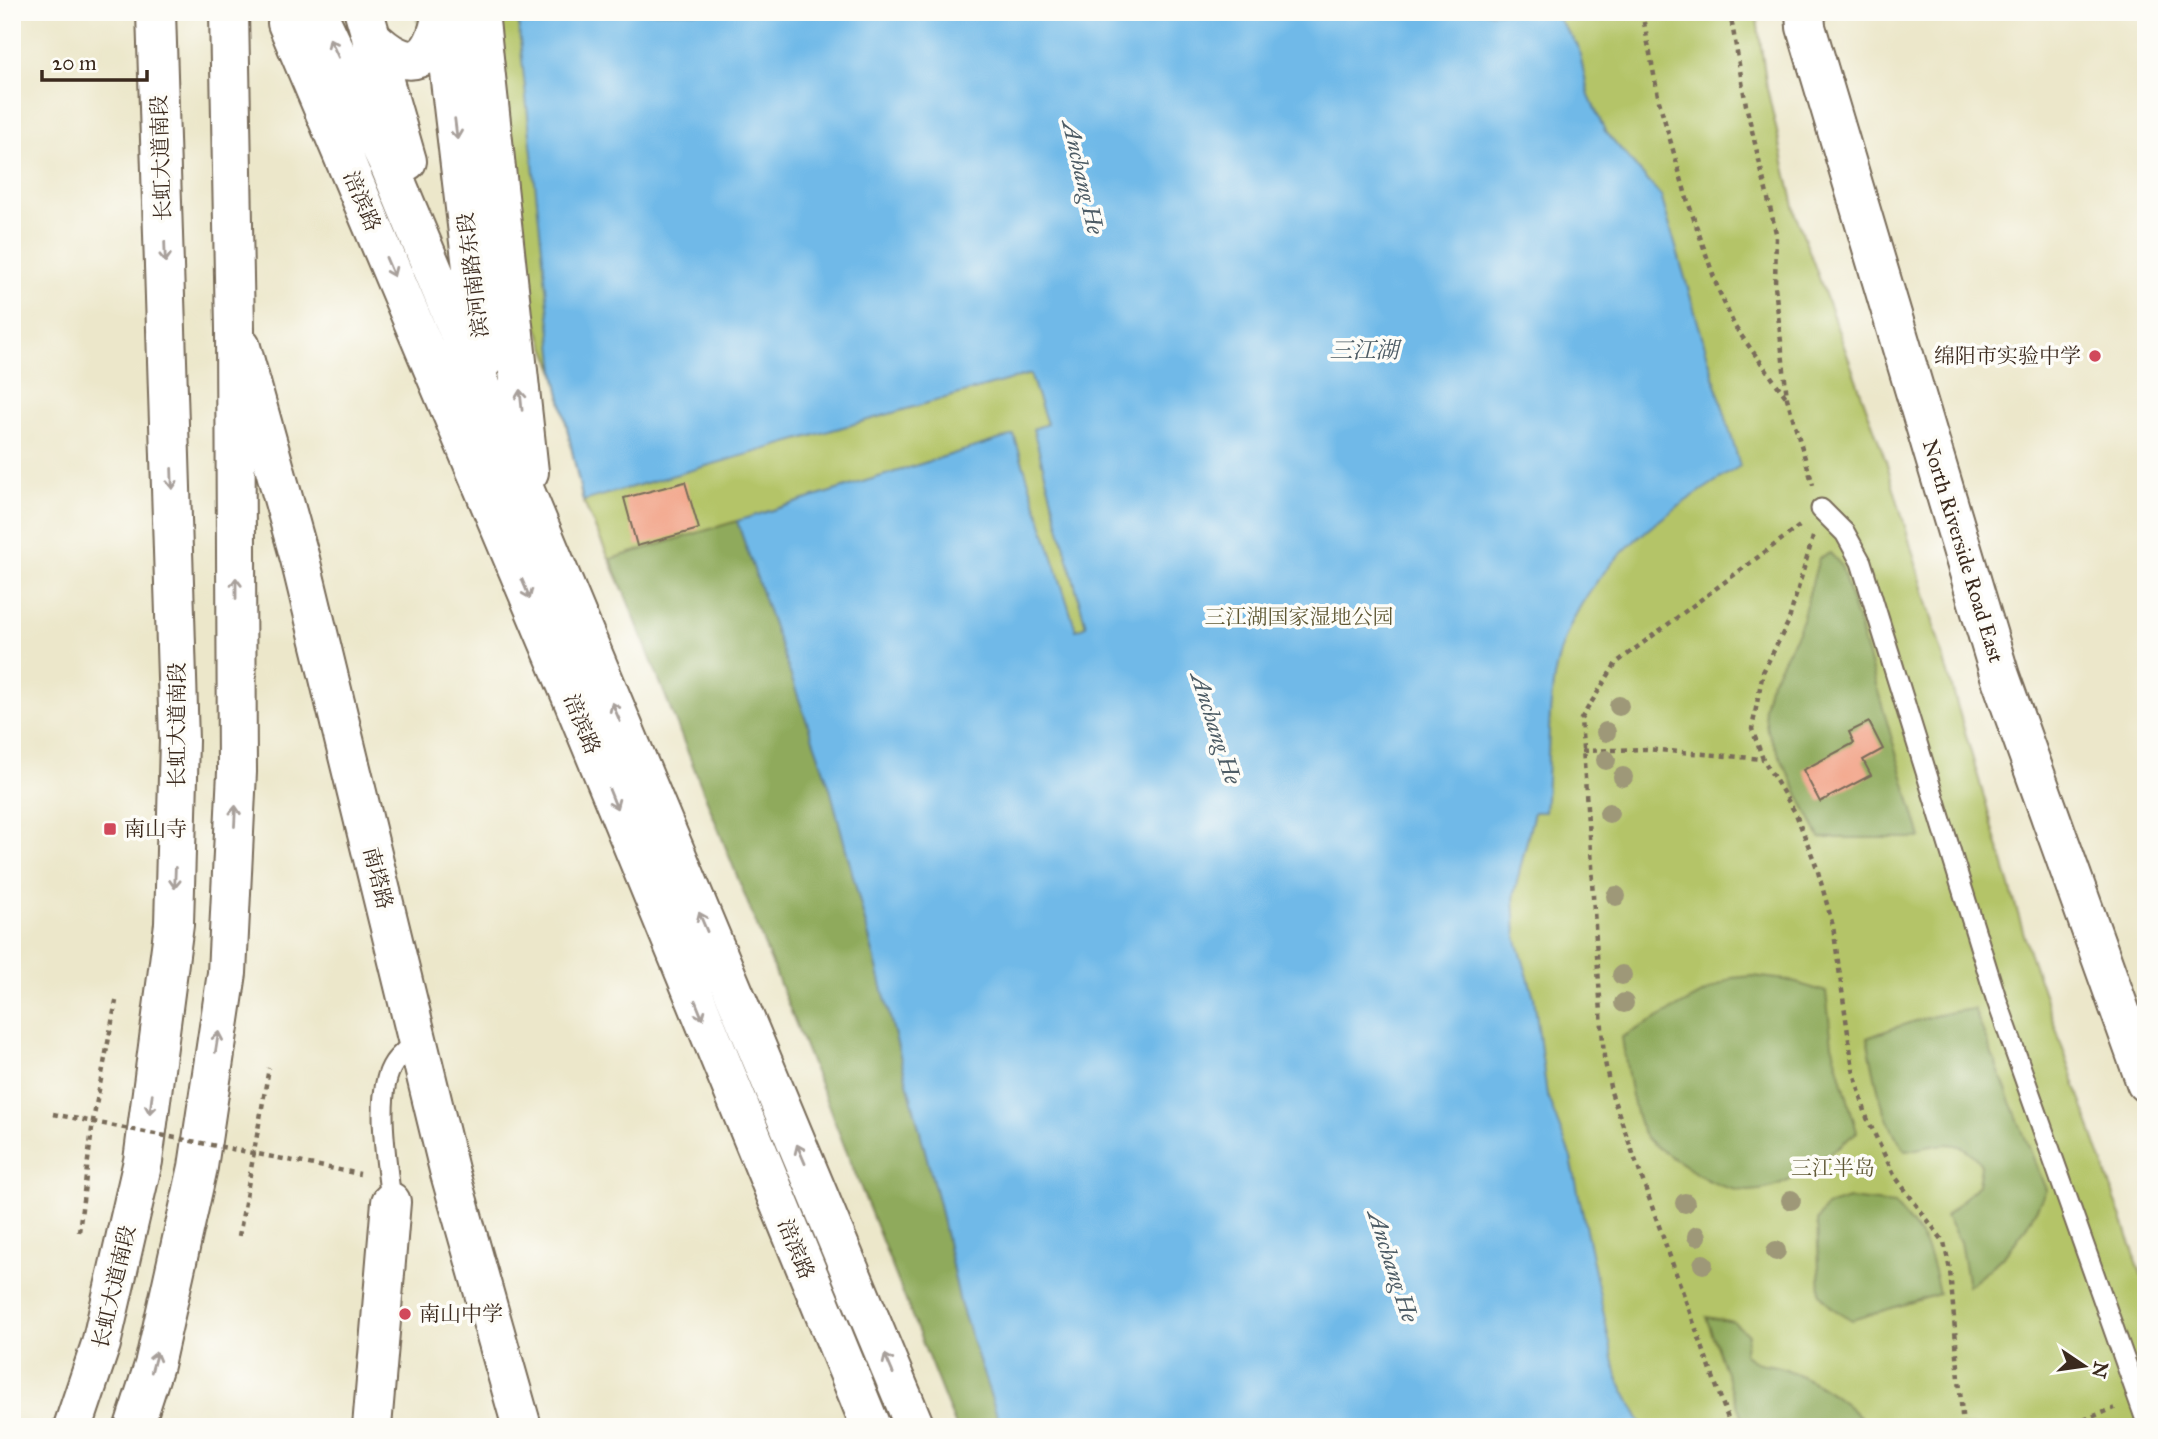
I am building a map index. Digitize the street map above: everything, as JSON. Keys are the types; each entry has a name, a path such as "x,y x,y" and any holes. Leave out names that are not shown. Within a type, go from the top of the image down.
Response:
{"main road":[{"name":"长虹大道南段","path":"73,1427 101,1344 143,1161 174,924 179,741 156,12"},
{"path":"134,1427 154,1365 198,1167 228,973 237,772 235,329 229,12"},
{"path":"367,24 387,53 405,60 422,57 438,39 442,12"},
{"name":"滨河南路东段","path":"442,12 489,408 519,527"},
{"name":"North Riverside Road East","path":"1805,12 1810,40 2000,676 2146,1083"},
{"path":"302,18 377,107"},
{"name":"涪滨路","path":"302,18 314,86 519,527 915,1427"},
{"path":"314,86 336,99 377,107 413,104 430,96 450,79 468,58 480,21"},
{"name":"滨河南路东段","path":"480,21 519,527"},
{"path":"367,24 377,107 454,324 489,408"},
{"name":"南塔路","path":"235,329 300,559 449,1170 522,1427"},
{"name":"涪滨路","path":"519,527 870,1427"},
{"path":"372,1427 391,1202"}],"lane":[{"path":"1821,509 1845,533 1861,562 1996,998 2146,1420"},
{"path":"391,1202 383,1110 386,1086 393,1063 417,1040"}],"path":[{"path":"1642,12 1659,101 1687,199 1718,289 1735,327 1787,398"},
{"path":"1730,12 1746,105 1776,233 1775,286 1787,398 1821,509 1788,623 1763,672 1752,729 1763,759 1796,814 1817,868 1833,926 1853,1069 1867,1118 1895,1175 1944,1242 1950,1270 1963,1427"},
{"path":"1731,1427 1611,1092 1604,1057 1581,719 1616,663 1774,548 1821,509"},
{"path":"1582,751 1646,749 1763,759"},
{"path":"79,1232 93,1121 116,1001"},
{"path":"239,1236 269,1068"},
{"path":"53,1114 360,1174"},
{"path":"2065,1427 2138,1399"}],"green space":[{"name":"三江湖","path":"414,12 1756,12 1767,88 1796,215 1886,461 2028,948 2146,1288 2146,1427 1001,1427 583,501 555,372"},
{"path":"737,521 830,788 939,1204 960,1303 1001,1427 956,1427 611,559"},
{"path":"1830,553 1841,565 1921,838 1820,838 1767,730 1764,708 1769,686 1799,630 1819,558"},
{"path":"1753,976 1786,980 1826,992 1832,1044 1857,1132 1795,1177 1755,1191 1733,1189 1710,1181 1658,1148 1645,1136 1634,1103 1622,1037 1732,978"},
{"path":"1974,1009 2046,1190 2014,1244 1968,1286 1960,1242 1946,1216 1978,1185 1981,1165 1973,1155 1956,1145 1938,1145 1906,1151 1890,1126 1885,1112 1867,1038 1920,1020"},
{"path":"1849,1199 1894,1204 1925,1245 1933,1265 1939,1294 1852,1320 1832,1308 1820,1294 1817,1221 1826,1206"},
{"path":"1706,1317 1734,1322 1748,1335 1744,1354 1749,1358 1758,1363 1778,1366 1819,1385 1851,1408 1869,1427 1745,1427"}],"water":[{"name":"三江湖","path":"517,12 1553,12 1578,46 1589,96 1605,131 1661,196 1740,466 1652,526 1603,574 1583,602 1567,633 1553,684 1545,812 1534,812 1514,894 1516,937 1534,997 1547,1095 1571,1158 1617,1377 1643,1427 1001,1427 960,1303 939,1204 830,788 737,521 1014,435 1076,630 1086,626 1033,429 1047,424 1030,374 583,501 555,372"}],"building":[{"path":"685,482 699,529 637,546 624,498"},
{"path":"1869,722 1883,749 1863,760 1871,775 1820,802 1803,770 1854,743 1849,732"}],"place":[{"name":"绵阳市实验中学","path":"2095,356"},
{"name":"南山寺","path":"110,829"},
{"name":"南山中学","path":"405,1314"}],"water label":[{"name":"Anchang He","path":"1083,177"},
{"name":"Anchang He","path":"1216,728"},
{"name":"Anchang He","path":"1393,1266"}],"park label":[{"name":"三江湖国家湿地公园","path":"1299,617"},
{"name":"三江半岛","path":"1833,1168"}]}
